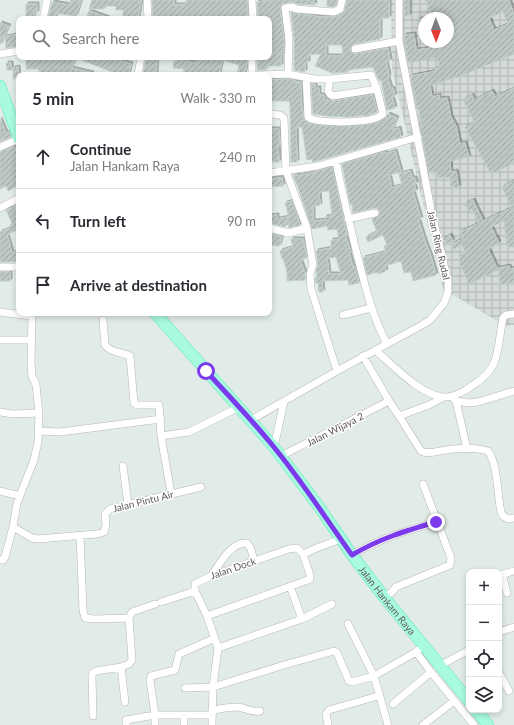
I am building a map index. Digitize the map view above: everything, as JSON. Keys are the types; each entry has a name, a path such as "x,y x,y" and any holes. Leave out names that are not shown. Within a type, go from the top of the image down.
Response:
{"main road":[{"path":"0,86 16,131"},
{"name":"Jalan Hankam Raya","path":"158,316 274,446 420,649 441,666 466,697"},
{"path":"478,713 488,725"}],"street":[{"path":"44,16 47,0"},
{"path":"147,0 148,16"},
{"path":"252,0 253,16"},
{"path":"288,74 289,39 285,8 292,6 296,9 334,12 340,9 342,0"},
{"name":"Jalan Ring Rudal","path":"251,420 430,320 444,303 448,292 448,281 431,210 399,41 398,0"},
{"path":"355,49 399,41"},
{"path":"0,54 16,51"},
{"path":"138,72 140,60"},
{"path":"252,60 252,72"},
{"path":"272,75 288,74 306,77 314,79 371,75 377,89 383,112 380,117 340,122 311,120 308,117 306,77"},
{"path":"330,79 328,90 331,96 377,89"},
{"path":"272,114 280,115 284,118 286,171 294,188 307,228 313,265 310,274 311,290 337,371"},
{"path":"272,173 318,166 418,136"},
{"path":"0,147 16,140"},
{"path":"336,161 348,219 367,295 371,308 387,344"},
{"path":"0,208 16,200"},
{"path":"348,219 375,213"},
{"path":"272,229 288,233 307,228"},
{"path":"0,267 16,268"},
{"path":"343,316 371,308"},
{"path":"0,312 16,313"},
{"path":"454,398 479,381 491,368 495,361 503,318 506,315 514,314"},
{"path":"0,560 3,560 5,557 20,496 37,449 39,413 36,386 32,376 32,316"},
{"path":"102,320 106,347 110,350 130,356 134,403 136,405 159,405 161,436 171,493"},
{"path":"0,340 31,340"},
{"path":"375,350 427,392 469,403 478,402 514,391"},
{"path":"364,356 389,401 422,452 467,449 485,450 491,455 498,483 501,512 506,518 513,520"},
{"path":"399,416 429,405 444,397"},
{"path":"454,398 467,449"},
{"name":"Jalan Wijaya 2","path":"281,456 389,401"},
{"path":"274,446 284,402"},
{"path":"161,436 189,432 239,408"},
{"path":"0,412 12,414 39,413"},
{"path":"38,431 60,432 161,419"},
{"path":"123,466 128,505"},
{"path":"384,598 396,587 450,565 451,558 436,522 423,484"},
{"name":"Jalan Pintu Air","path":"13,527 38,540 97,534 104,532 106,525 105,514 110,509 171,493 201,487"},
{"path":"0,491 20,496"},
{"path":"352,555 388,536 436,522"},
{"path":"80,536 85,618 129,618"},
{"path":"207,616 310,579 306,553 319,546 341,539"},
{"path":"211,576 232,549 239,544 247,543 249,545 254,561"},
{"name":"Jalan Dock","path":"195,591 196,583 211,576 254,561 295,548 306,553"},
{"path":"502,574 514,571"},
{"path":"502,579 507,593"},
{"path":"290,586 302,619"},
{"path":"93,716 93,673 96,671 121,667 129,664 132,660 129,618 132,612 195,591 207,616 218,648 213,687 212,725"},
{"path":"218,648 302,619 332,604"},
{"path":"348,624 374,676 378,696 388,725"},
{"path":"502,630 514,627"},
{"path":"155,725 150,680 151,676 175,670 179,654 215,638"},
{"path":"185,688 213,687 284,664 334,651 337,653 349,681 352,682 374,676 420,649 431,672 474,725"},
{"path":"441,666 466,652"},
{"path":"121,667 125,702"},
{"path":"393,704 431,672"},
{"path":"501,677 509,691"},
{"path":"328,725 326,714 329,710 378,696"},
{"path":"425,724 454,701"},
{"path":"126,725 126,720 155,715 184,715 238,708 245,708 255,712 260,711"},
{"path":"184,715 184,725"}],"shaded area":[{"path":"391,0 514,0 514,325 506,326 443,289 392,69"}],"building":[{"path":"71,0 81,0 76,16 56,13 56,16 48,16 52,2 69,5"},
{"path":"92,0 141,0 138,16 123,16 123,10 116,10 116,6 105,6 104,9 89,9"},
{"path":"152,0 174,0 174,5 186,5 186,0 247,0 248,16 153,16"},
{"path":"274,0 314,0 315,5 297,4 292,2 282,4 280,9 284,39 284,54 281,54 281,66 266,66 266,70 257,70 257,60 272,60 272,16 258,16 257,2"},
{"path":"327,0 337,0 336,6 327,6"},
{"path":"347,0 389,0 389,18 380,18 380,39 354,44 350,50 356,54 388,48 390,61 386,62 389,75 388,79 395,96 392,97 395,108 387,110 381,80 379,81 373,67 348,70 348,72 332,73 315,66 321,54 308,55 308,63 305,62 305,72 294,70 294,38 291,12 316,17 336,17 344,12","holes":["326,45 342,45 343,56 326,56"]},
{"path":"404,0 409,0 409,16 404,16"},
{"path":"425,0 509,0 514,15 514,54 456,78 455,77 430,86 432,97 439,95 439,99 447,98 451,117 456,126 460,144 465,143 469,157 450,161 451,172 456,171 459,187 451,188 450,177 438,178 437,172 429,173 420,127 422,127 418,106 416,106 411,76 436,71 435,69 440,67 436,58 408,63 404,35 414,34 416,50 430,48 454,48 454,12 430,12","holes":["503,12 508,24 494,30 489,18"]},
{"path":"26,4 37,4 37,13 34,13 34,16 26,16"},
{"path":"89,11 103,16 87,16"},
{"path":"0,23 9,26 0,45"},
{"path":"16,35 16,46 6,48 5,37"},
{"path":"26,60 75,60 71,68 88,72 39,72 39,69 26,69"},
{"path":"82,60 120,60 131,64 129,72 112,72"},
{"path":"146,60 157,60 156,72 144,72"},
{"path":"186,60 186,62 196,63 197,60 222,60 220,72 184,72 184,69 173,68 174,61"},
{"path":"222,60 247,60 245,72 238,72 239,65"},
{"path":"6,63 11,63 12,70 7,70"},
{"path":"18,67 18,72 16,72 16,78 13,79 13,68"},
{"path":"288,79 295,80 295,82 301,82 301,105 304,119 308,123 326,126 360,126 379,122 386,118 388,114 397,118 392,130 399,128 401,137 313,162 312,159 307,160 302,127 296,127 297,162 291,162 290,104 289,101 272,101 272,80"},
{"path":"311,84 315,84 315,88 319,88 319,95 324,95 324,100 334,101 373,95 377,112 369,115 348,117 313,114"},
{"path":"514,88 514,163 491,174 465,127 474,122 463,100 472,95 474,100 492,91 495,97"},
{"path":"0,119 6,133 9,132 11,137 0,142"},
{"path":"272,129 279,129 279,162 272,162"},
{"path":"14,147 16,151 16,187 8,191 6,186 0,189 0,152"},
{"path":"395,151 401,172 389,175 392,188 402,185 399,174 410,171 412,178 415,178 416,184 414,184 416,191 413,192 421,219 418,219 436,275 413,281 411,272 404,273 401,261 385,266 386,271 378,274 377,272 367,275 363,258 386,252 384,246 387,245 383,235 368,242 366,237 377,232 372,219 379,216 380,212 377,208 374,208 353,213 342,164 385,152 385,154"},
{"path":"332,167 347,235 345,235 351,252 349,253 353,267 355,267 359,283 349,285 348,280 322,281 323,292 319,292 318,283 316,283 315,278 317,278 316,270 318,265 316,251 331,248 331,240 339,240 337,229 328,230 327,226 312,229 293,175 297,174 297,176","holes":["329,191 332,216 325,217 326,220 313,221 313,206 320,205 319,192","336,257 341,274 329,274 327,258"]},
{"path":"282,178 283,186 272,187 272,179"},
{"path":"514,181 514,247 507,247 504,221 491,227 499,243 488,249 498,270 469,284 459,262 459,258 466,254 462,245 454,249 451,244 463,239 460,232 479,223 472,209 469,211 465,204 473,200 483,221 512,208 502,187"},
{"path":"292,201 300,225 289,228 288,219 285,227 272,224 272,216 277,215 277,219 289,217 285,203"},
{"path":"16,207 16,230 7,235 12,253 16,252 16,261 13,262 0,262 0,232 11,228 10,225 12,223 6,210"},
{"path":"272,234 282,237 279,246 272,245"},
{"path":"450,235 453,241 446,244 443,239"},
{"path":"291,239 303,239 307,258 300,260 305,273 305,280 287,281 287,272 280,251 293,247"},
{"path":"509,266 510,269 514,268 514,283 500,285 498,268"},
{"path":"0,272 10,272 10,281 0,281"}],"route":[{"path":"206,371 274,446 320,508 352,555 388,536 436,522"}]}
